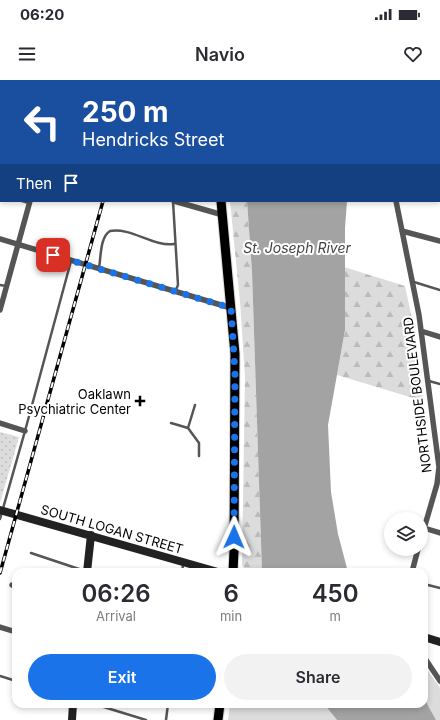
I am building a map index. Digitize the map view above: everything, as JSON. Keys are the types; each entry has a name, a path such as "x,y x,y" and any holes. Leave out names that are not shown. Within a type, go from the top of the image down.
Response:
{"main road":[{"path":"221,202 231,308 236,384 233,568"},
{"path":"218,720 220,708"}],"street":[{"path":"0,310 30,202"},
{"path":"177,202 223,215"},
{"name":"NORTHSIDE BOULEVARD","path":"396,202 421,331 437,431 439,479 428,515"},
{"path":"402,231 440,242"},
{"path":"0,239 231,308"},
{"path":"421,331 440,337"},
{"path":"0,423 25,431"},
{"name":"SOUTH LOGAN STREET","path":"1,510 204,568"},
{"path":"428,529 440,533"},
{"path":"87,568 91,535"},
{"path":"413,568 416,556"},
{"path":"0,627 12,631"},
{"path":"428,638 440,642"},
{"path":"428,663 440,681"},
{"path":"72,720 73,708"}],"lane":[{"path":"173,202 174,244 178,285 175,292"},
{"path":"98,269 102,242 110,231 122,231 164,244 174,244"},
{"path":"0,519 1,510 25,431 71,261"},
{"path":"412,281 440,290"},
{"path":"0,285 7,286"},
{"path":"428,380 440,384"},
{"path":"188,428 195,405"},
{"path":"171,423 188,428 199,443 199,456"},
{"path":"31,553 75,568"},
{"path":"182,568 183,562"},
{"path":"428,585 440,588"},
{"path":"0,676 12,680"},
{"path":"107,708 146,720"},
{"path":"166,720 168,708"}],"green space":[{"path":"230,202 247,202 252,272 262,568 244,568 242,565 245,376 240,302"},
{"path":"344,267 405,286 414,328 423,401 337,375 345,330"},
{"path":"0,432 19,437 0,503"},
{"path":"428,671 440,688 440,720 436,720 428,705"},
{"path":"230,708 327,708 337,720 228,720"}],"water":[{"name":"St. Joseph River","path":"247,202 347,202 345,228 345,330 328,425 331,492 338,534 347,568 262,568 252,272"},
{"path":"428,705 436,720 337,720 327,708 428,708"}],"railway":[{"path":"0,573 103,202"}],"place":[{"name":"Oaklawn Psychiatric Center","path":"140,401"}],"route":[{"path":"53,255 231,308 235,354 234,537"}]}
